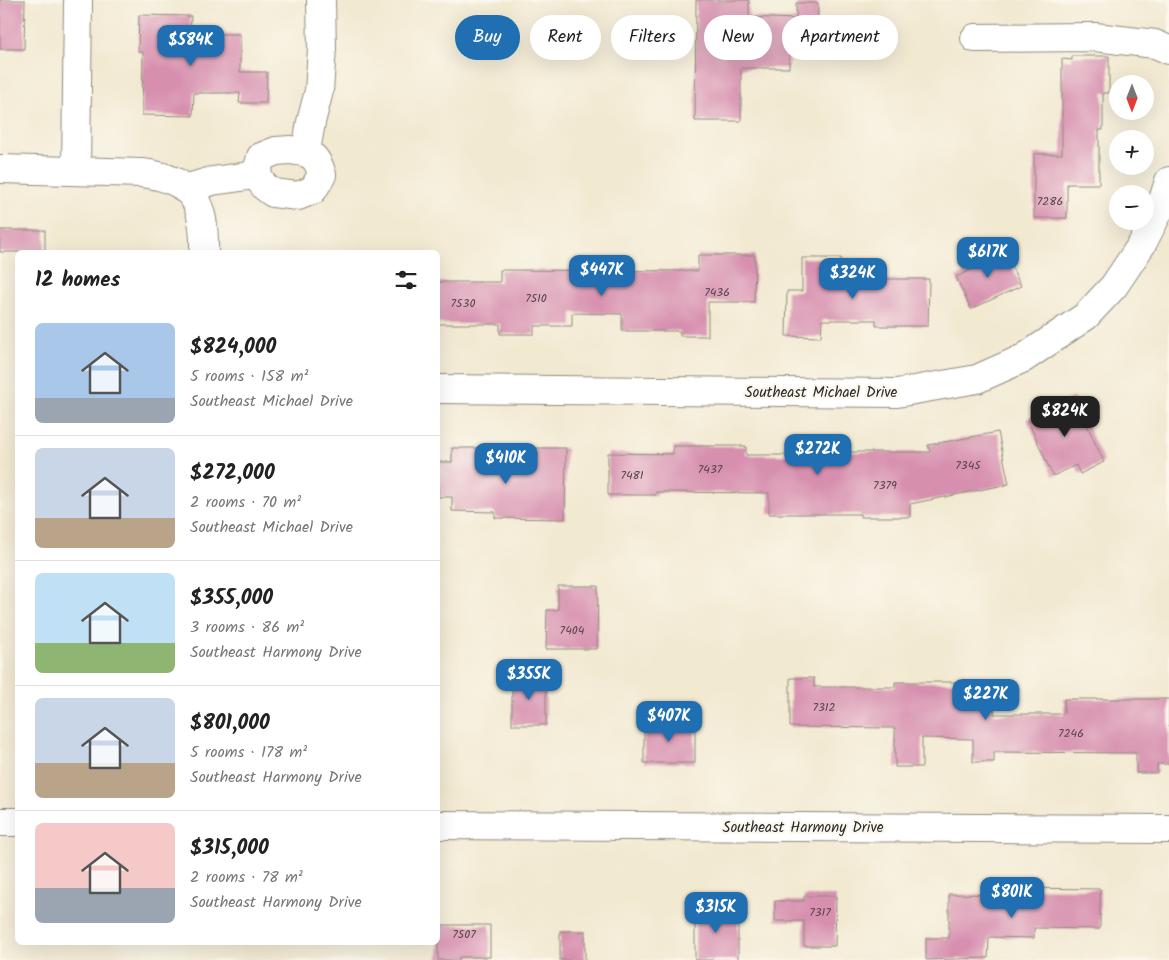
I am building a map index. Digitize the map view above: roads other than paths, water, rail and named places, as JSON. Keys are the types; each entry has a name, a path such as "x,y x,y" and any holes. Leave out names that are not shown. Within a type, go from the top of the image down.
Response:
{"street":[{"path":"76,171 78,0"},
{"path":"306,152 319,91 322,49 321,0"},
{"path":"975,38 1095,38 1155,44 1169,50"},
{"path":"290,150 306,152 318,161 322,175 313,190 298,196 273,193 265,187 256,175 262,157 276,151 290,150"},
{"path":"0,169 160,175 176,182 192,196 202,214 204,250"},
{"path":"185,189 212,181 256,175"},
{"name":"Southeast Michael Drive","path":"440,390 897,393 978,379 1024,358 1086,316 1114,286 1142,244 1160,209 1169,180"},
{"path":"0,822 15,822"},
{"name":"Southeast Harmony Drive","path":"440,825 1169,829"}]}
